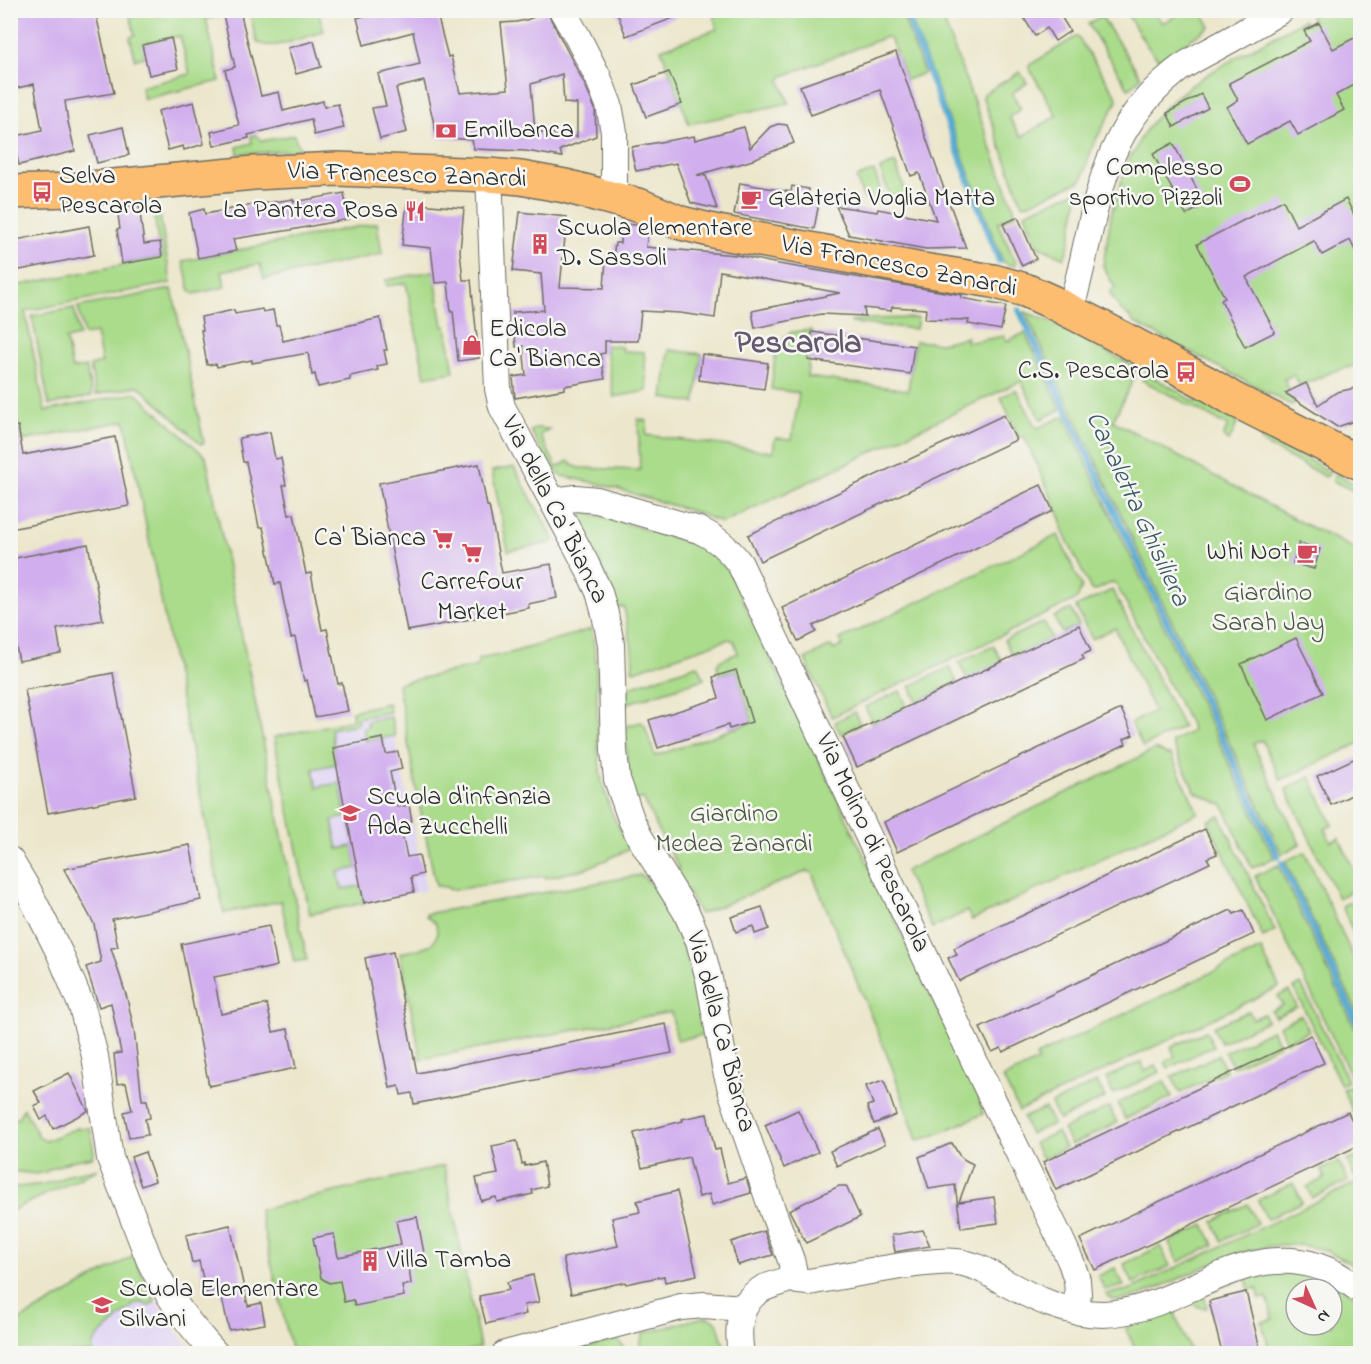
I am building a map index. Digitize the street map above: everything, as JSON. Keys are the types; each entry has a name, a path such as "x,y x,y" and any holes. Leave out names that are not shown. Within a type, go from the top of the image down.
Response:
{"main road":[{"name":"Via Francesco Zanardi","path":"10,192 70,190 299,170 375,170 489,175 543,181 587,190 650,209 681,223 718,232 1003,283 1037,295 1070,311 1207,382 1233,399 1360,463"}],"street":[{"path":"562,10 606,93 614,132 614,198"},
{"path":"1070,311 1103,178 1117,142 1137,110 1176,71 1281,10"},
{"name":"Via della Ca' Bianca","path":"489,175 499,394 504,413 592,577 605,614 611,651 614,751 619,786 639,836 686,912 699,941 729,1080 769,1202 791,1260 793,1268 789,1278"},
{"name":"Via Molino di Pescarola","path":"553,501 576,498 597,500 699,530 723,544 740,564 1064,1246 1077,1280 1076,1311"},
{"path":"10,861 60,954 82,1007 95,1056 110,1158 149,1259 177,1306 216,1353"},
{"path":"741,1353 739,1334 743,1308 752,1296 762,1289 782,1283 789,1278 809,1282 922,1263 960,1263 979,1268 1046,1303 1076,1311 1103,1314 1130,1311 1160,1302 1250,1264 1277,1261 1303,1262 1317,1266 1343,1278 1360,1290"},
{"path":"505,1353 681,1307 704,1305 743,1308"}],"shaded area":[{"name":"Scuola d'infanzia Ada Zucchelli","path":"388,703 426,890 310,914 274,737 353,720 352,711"},
{"name":"Scuola Elementare Silvani","path":"133,1256 169,1323 194,1353 11,1353 10,1325"}],"green space":[{"path":"129,11 243,11 206,19 220,81 144,99 141,87 190,74 180,36 143,45 145,57 135,59 130,37 135,35"},
{"path":"249,11 318,11 324,31 290,42 263,45 257,42"},
{"path":"723,11 901,11 924,73 906,80 891,40 886,37 783,76 780,80 789,103 689,124 661,49 717,29 714,17 716,13"},
{"path":"908,11 940,11 1016,214 998,224 1016,263 1013,266 1003,262"},
{"path":"1125,11 1154,11 1163,23 1184,11 1212,11 1204,16 1210,27 1159,60 1147,46"},
{"name":"Complesso sportivo Pizzoli","path":"1319,11 1360,11 1360,364 1332,372 1300,386 1294,375 1284,379 1295,403 1291,405 1133,322 1110,294 1115,288 1103,266 1112,211 1129,158 1155,118 1177,96 1201,79 1303,20 1307,24 1312,21 1310,15"},
{"path":"1101,16 1141,77 1130,88 1088,24"},
{"path":"1077,36 1116,95 1117,101 1093,145 1082,179 1025,205 1022,204 983,98 984,94 1020,72 1027,83 1012,93 1021,109 1009,117 1021,137 1057,116 1028,66"},
{"path":"256,135 262,141 294,135 300,150 238,154 237,147 252,143 251,136"},
{"path":"895,163 909,200 905,204 892,202 880,169"},
{"path":"874,171 883,197 879,202 864,199 856,178"},
{"path":"1079,192 1069,245 1064,258 1037,244 1025,213"},
{"path":"153,203 158,204 171,283 25,311 45,411 136,393 206,457 307,960 294,962 281,901 224,913 125,421 21,441 11,386 10,287 162,257"},
{"path":"377,223 382,254 264,279 260,264 222,271 225,287 194,294 190,291 183,261"},
{"path":"434,271 443,326 446,326 454,372 425,377 406,283 387,286 386,280"},
{"path":"172,289 204,443 201,444 140,387 96,395 90,366 102,363 96,333 84,335 78,307"},
{"path":"74,308 79,336 66,339 72,369 86,367 92,396 49,405 32,316"},
{"name":"Giardino Sarah Jay","path":"1025,312 1049,321 1137,368 1113,421 1302,523 1360,551 1360,743 1281,780 1262,740 1253,744 1300,844 1282,854"},
{"path":"918,318 916,329 852,323 851,321 866,319"},
{"path":"811,330 807,377 908,390 915,341 941,343 967,337 966,342 971,342 1004,336 1007,341 1025,333 1061,409 1040,418 1021,381 722,523 695,512 600,484 562,476 549,464 531,431 536,428 550,429 540,435 557,468 568,461 580,468 640,470 638,419 647,421 646,435 773,452 775,438 792,439 799,393 771,389 775,357 785,337 792,332"},
{"path":"605,345 622,347 623,351 644,352 647,391 614,397"},
{"path":"669,350 702,354 695,403 663,398"},
{"path":"1145,373 1195,402 1198,401 1238,422 1229,441 1223,437 1228,426 1142,380"},
{"path":"1015,390 1038,428 1064,416 1274,858 1252,868 1223,805 1195,791 1172,743 1191,732 1192,728 1116,584 1113,582 1094,591 1091,590 1062,529 1062,521 1024,436 1019,438 1001,397"},
{"path":"1261,435 1330,472 1326,477 1264,444"},
{"path":"514,467 554,540 551,543 508,551 492,471"},
{"path":"1336,474 1360,487 1360,494 1333,481"},
{"name":"Giardino Medea Zanardi","path":"587,512 698,545 714,555 729,571 978,1095 983,1114 930,1137 917,1140 892,1067 812,873 808,871 700,914 676,871 679,868 643,798 637,800 629,780 625,728 641,722 644,724 655,756 752,722 736,670 719,675 717,665 721,660 738,653 734,641 729,639 632,670 631,640 624,607 617,607 605,574 578,523 581,515"},
{"path":"1058,535 1082,587 1077,599 832,717 805,659 831,646 834,650 843,645 840,639"},
{"path":"1112,590 1183,727 1143,747 1131,723 1154,711 1115,628 1092,639 1076,607"},
{"path":"1071,609 1079,625 1062,633 1054,617"},
{"path":"1044,622 1052,638 1013,657 1004,640"},
{"path":"592,629 596,662 601,778 610,809 628,850 585,869 546,878 545,876 452,890 436,886 398,685 478,666 478,659 510,653"},
{"path":"994,646 1002,662 967,679 959,662"},
{"path":"697,665 704,679 625,704 625,692 633,686"},
{"path":"950,667 957,683 917,702 910,686"},
{"path":"900,691 907,707 873,723 865,707"},
{"path":"388,703 390,712 357,718 358,724 331,729 336,764 313,769 317,787 340,783 346,817 332,820 338,849 353,846 357,868 338,872 342,889 361,886 364,903 310,914 274,737 353,720 352,711"},
{"path":"855,712 860,725 841,734 836,721"},
{"path":"391,717 395,736 366,741 363,728 368,727 367,721"},
{"path":"1156,749 1171,755 1198,813 972,920 967,911 932,928 905,871"},
{"path":"1310,777 1333,825 1325,829 1331,842 1339,838 1360,883 1360,887 1338,898 1286,789"},
{"path":"1220,816 1275,931 1263,937 1208,821"},
{"path":"1305,852 1360,972 1360,1019 1285,861"},
{"path":"1278,865 1360,1039 1360,1074 1352,1078 1255,876"},
{"path":"640,875 652,887 668,913 683,946 705,1035 677,1040 671,1012 421,1059 400,953 421,949 436,939 436,924 426,914"},
{"path":"1360,897 1360,948 1342,906"},
{"path":"1261,949 1279,987 1019,1111 1003,1078 1038,1061 1036,1056"},
{"path":"1301,984 1348,1081 1341,1085 1294,988"},
{"path":"1289,991 1297,1007 1275,1017 1271,1011 1283,1005 1278,996"},
{"path":"1249,1011 1253,1019 1264,1014 1267,1021 1221,1043 1213,1027"},
{"path":"1301,1015 1309,1031 1286,1042 1279,1026"},
{"path":"1272,1030 1279,1045 1233,1067 1225,1052"},
{"path":"1206,1031 1214,1046 1168,1068 1165,1062 1175,1057 1171,1047"},
{"path":"1218,1055 1226,1071 1180,1093 1172,1077"},
{"path":"1141,1062 1145,1071 1156,1066 1160,1072 1113,1094 1106,1078"},
{"path":"1164,1081 1172,1097 1125,1119 1118,1103"},
{"path":"1097,1082 1105,1098 1059,1120 1051,1104"},
{"path":"1350,1087 1360,1111 1360,1128 1343,1089"},
{"path":"1109,1107 1117,1123 1071,1145 1063,1129"},
{"path":"1045,1108 1053,1124 1030,1134 1023,1118"},
{"path":"23,1109 39,1137 45,1141 77,1128 90,1128 94,1153 92,1157 71,1161 36,1174 12,1171 10,1169 11,1117 18,1118"},
{"path":"1057,1132 1065,1148 1042,1159 1034,1143"},
{"path":"1354,1158 1360,1161 1360,1175 1355,1177 1347,1161"},
{"path":"1339,1162 1348,1181 1312,1198 1307,1187 1325,1178 1321,1169"},
{"path":"444,1166 480,1347 459,1354 292,1353 259,1210"},
{"path":"97,1169 11,1211 11,1188 44,1184 59,1180 69,1174"},
{"path":"1360,1181 1360,1269 1334,1254 1313,1247 1278,1246 1232,1256 1153,1290 1122,1300 1115,1300 1106,1294 1129,1290"},
{"path":"1293,1183 1302,1202 1267,1219 1258,1200"},
{"path":"1248,1204 1257,1224 1222,1241 1213,1221"},
{"path":"1204,1225 1214,1245 1178,1262 1169,1242"},
{"path":"1160,1246 1170,1266 1133,1283 1124,1264"},
{"name":"Scuola Elementare Silvani","path":"133,1256 155,1300 148,1306 136,1303 98,1337 92,1346 94,1353 11,1353 11,1325"},
{"path":"1115,1268 1124,1286 1105,1290 1098,1276"},
{"path":"1262,1271 1300,1271 1322,1277 1284,1277 1284,1337 1344,1337 1344,1289 1360,1300 1360,1352 1356,1354 1270,1353 1262,1322 1273,1319 1267,1297 1260,1299 1257,1288 1249,1290 1246,1277 1204,1294 1207,1308 1199,1307 1190,1301 1214,1287"},
{"path":"1176,1308 1176,1317 1191,1353 1137,1353 1127,1327"},
{"path":"708,1317 716,1321 718,1325 726,1353 641,1353 643,1334"},
{"path":"617,1339 626,1353 568,1353"}],"building":[{"path":"25,10 95,10 114,93 65,101 75,151 19,165 12,137 42,130 34,84 10,90 10,14"},
{"path":"385,10 436,10 460,93 508,89 501,23 526,20 547,12 595,109 596,136 560,150 562,157 526,151 474,149 472,140 437,137 424,81 396,88 407,132 380,139 372,108 386,106 378,74 420,64 413,32 364,45 357,18","holes":["562,74 564,103 577,104 577,137 535,131 531,84"]},
{"path":"616,10 689,10 689,12 626,36"},
{"path":"1019,10 1057,10 1070,31 1055,41 1047,28 1035,36"},
{"path":"240,11 261,96 279,92 283,111 323,101 324,107 338,104 344,128 314,135 311,119 214,146 211,132 239,125 225,70 235,67 223,15"},
{"path":"1319,23 1333,49 1360,35 1360,82 1336,95 1344,110 1298,135 1290,121 1247,144 1227,107 1238,100 1229,83 1310,41 1304,31"},
{"path":"171,38 178,69 149,75 142,45"},
{"path":"314,41 321,67 296,74 288,48"},
{"path":"896,52 966,248 926,249 849,235 836,206 877,212 878,209 936,220 919,173 911,176 880,90 811,115 800,86"},
{"path":"669,72 682,104 646,117 634,85"},
{"path":"1201,94 1208,108 1174,127 1167,113"},
{"path":"194,102 204,144 184,150 183,146 168,150 158,111"},
{"path":"778,124 787,125 794,143 753,160 697,175 706,176 717,209 691,203 676,163 636,171 632,147 694,136 695,140 744,127 750,148 770,127"},
{"path":"123,127 129,155 97,163 90,135"},
{"path":"1173,143 1205,205 1186,215 1153,154"},
{"path":"740,183 791,192 792,186 809,189 807,201 819,203 814,229 734,214"},
{"path":"344,193 349,219 233,239 236,251 198,258 189,213 204,209 205,214"},
{"path":"1346,199 1360,226 1360,261 1350,240 1322,255 1314,241 1246,277 1275,332 1245,347 1221,300 1225,298 1197,244 1283,200 1296,226"},
{"path":"407,203 464,208 460,251 463,280 471,280 479,358 458,361 448,282 435,283 431,248 402,245"},
{"path":"139,205 144,244 160,242 162,257 122,264 117,229 120,229 117,208"},
{"path":"520,212 567,217 560,287 604,288 606,258 613,258 615,243 620,243 621,224 638,225 648,229 646,247 736,255 962,295 961,298 1006,306 1001,330 968,324 969,320 925,319 926,309 892,307 891,311 864,308 865,316 821,314 755,328 752,311 840,293 720,271 715,318 641,311 638,341 605,341 605,353 600,354 605,379 515,398 513,377 526,375 523,346 516,347 513,312 544,310 541,274 513,271"},
{"path":"1018,217 1036,259 1022,266 1003,224"},
{"path":"89,226 94,255 10,272 10,241"},
{"path":"262,309 263,312 273,310 283,341 380,318 387,350 384,350 387,364 377,366 378,370 350,376 350,380 318,387 315,374 312,375 308,353 252,363 252,360 217,367 216,364 207,365 201,317 234,310 235,314"},
{"path":"812,332 914,346 910,374 808,360"},
{"path":"702,354 768,363 764,389 699,380"},
{"path":"1306,383 1318,405 1337,392 1360,387 1360,419 1337,427 1285,393"},
{"path":"1004,415 1016,440 760,561 748,535"},
{"path":"18,426 23,455 115,437 129,506 10,529 10,427"},
{"path":"270,432 275,459 281,458 289,515 294,514 306,574 311,573 322,630 327,629 338,684 342,683 348,711 315,717 307,680 304,681 295,637 291,638 280,583 275,584 263,527 259,527 239,438"},
{"name":"Ca' Bianca","path":"479,464 502,573 551,564 557,598 528,604 529,608 407,631 379,483"},
{"path":"1041,485 1053,511 813,626 816,632 798,641 782,608"},
{"path":"1299,543 1320,549 1314,569 1293,563"},
{"path":"88,544 103,620 57,629 61,653 19,661 10,619 10,559"},
{"path":"1079,625 1091,651 1082,655 1084,659 857,767 843,737"},
{"path":"1296,638 1323,693 1267,720 1241,664"},
{"path":"736,670 752,722 729,729 728,725 658,748 649,720 719,698 713,677"},
{"path":"113,673 136,796 48,813 25,690"},
{"path":"1121,709 1133,735 1124,739 1126,744 897,852 884,822"},
{"path":"383,738 386,754 398,752 402,769 390,772 397,807 409,805 412,821 400,824 407,857 419,855 423,874 411,877 414,892 364,903 333,748"},
{"path":"1360,756 1360,791 1331,805 1317,776"},
{"path":"1205,829 1217,854 1207,858 1210,863 959,981 948,958 957,955 954,948"},
{"path":"190,845 201,900 112,919 118,947 111,948 127,998 134,1030 142,1100 147,1100 150,1118 145,1119 148,1135 129,1138 124,1112 132,1110 126,1083 117,1084 114,1054 121,1053 111,1003 99,1007 86,967 101,962 94,924 64,869"},
{"path":"762,907 769,929 755,934 753,926 736,932 731,917"},
{"path":"1231,910 1234,914 1243,910 1254,934 1003,1052 1001,1048 992,1052 980,1028"},
{"path":"269,926 277,966 214,977 221,1014 267,1004 273,1032 288,1029 296,1068 209,1086 181,944"},
{"path":"393,952 417,1073 666,1024 672,1053 414,1104 412,1093 401,1095 399,1086 390,1088 365,958"},
{"path":"1311,1035 1324,1063 1056,1190 1043,1162"},
{"path":"69,1073 88,1111 53,1129 47,1116 41,1120 34,1106 41,1103 34,1091"},
{"path":"884,1080 896,1115 874,1124 867,1106 873,1104 866,1086"},
{"path":"798,1110 818,1152 784,1168 765,1125"},
{"path":"1348,1112 1360,1139 1360,1145 1095,1270 1080,1239"},
{"path":"707,1114 715,1150 720,1149 728,1183 746,1178 751,1193 712,1205 709,1194 699,1197 689,1157 642,1168 634,1133"},
{"path":"878,1129 885,1144 837,1166 830,1151"},
{"path":"517,1141 522,1164 524,1163 525,1166 543,1162 547,1186 532,1190 533,1194 497,1202 496,1197 481,1201 476,1178 498,1174 492,1146"},
{"path":"952,1143 959,1155 973,1164 959,1202 994,1197 998,1223 961,1228 955,1185 929,1189 919,1157"},
{"path":"145,1152 155,1181 141,1186 131,1157"},
{"path":"839,1186 846,1186 860,1217 806,1243 789,1210"},
{"path":"677,1191 697,1275 665,1282 664,1276 571,1294 563,1258 618,1246 612,1218 640,1212 637,1201"},
{"name":"Villa Tamba","path":"417,1217 425,1258 420,1265 409,1267 411,1284 402,1286 404,1296 355,1306 353,1300 344,1302 340,1281 329,1283 321,1278 313,1238 334,1234 338,1257 401,1244 396,1221"},
{"path":"230,1225 248,1306 261,1303 265,1324 229,1330 220,1289 206,1292 199,1261 192,1263 186,1235"},
{"path":"923,1230 930,1246 895,1252 892,1235"},
{"path":"764,1231 773,1255 738,1265 731,1242"},
{"path":"533,1275 539,1302 524,1305 526,1314 486,1324 479,1296 509,1290 507,1282"},
{"path":"1246,1292 1261,1353 1222,1353 1209,1301"}],"waterway":[{"name":"Canaletta Ghisiliera","path":"905,10 999,261"},
{"name":"Canaletta Ghisiliera","path":"1019,310 1278,856"},
{"name":"Canaletta Ghisiliera","path":"1282,863 1360,1029"}],"place":[{"name":"Emilbanca","path":"446,131"},
{"name":"Complesso sportivo Pizzoli","path":"1240,184"},
{"name":"Selva Pescarola","path":"42,192"},
{"name":"Gelateria Voglia Matta","path":"751,199"},
{"name":"La Pantera Rosa","path":"415,211"},
{"name":"Scuola elementare D. Sassoli","path":"540,244"},
{"name":"Edicola Ca' Bianca","path":"472,345"},
{"name":"C.S. Pescarola","path":"1186,372"},
{"name":"Ca' Bianca","path":"443,539"},
{"name":"Carrefour Market","path":"472,553"},
{"name":"Whi Not","path":"1307,553"},
{"name":"Scuola d'infanzia Ada Zucchelli","path":"350,813"},
{"name":"Villa Tamba","path":"370,1261"},
{"name":"Scuola Elementare Silvani","path":"102,1305"}],"district":[{"name":"Pescarola","path":"798,344"}]}
